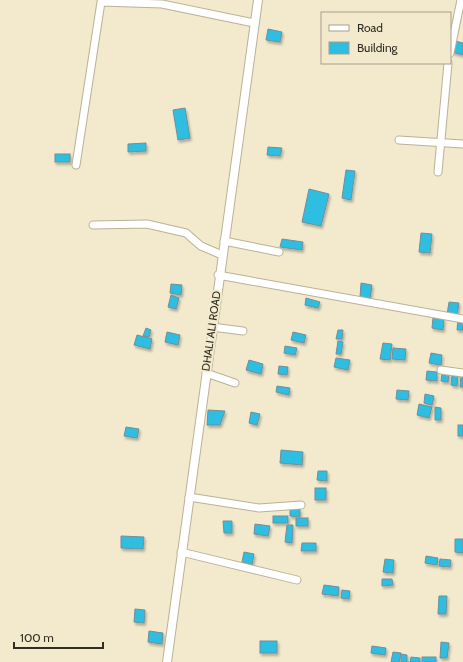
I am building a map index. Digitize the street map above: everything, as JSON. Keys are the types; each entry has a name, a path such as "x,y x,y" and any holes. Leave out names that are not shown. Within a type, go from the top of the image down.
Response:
{"street":[{"name":"DHALI ALI ROAD","path":"167,662 258,0"},
{"path":"451,47 461,0"},
{"path":"76,165 101,2 162,4 254,24"},
{"path":"438,172 448,64"},
{"path":"399,140 463,144"},
{"path":"93,225 147,224 186,233 201,246 222,254"},
{"path":"224,241 279,252"},
{"path":"219,276 463,319"},
{"path":"212,327 243,331"},
{"path":"441,370 463,373"},
{"path":"206,373 235,383"},
{"path":"189,497 259,508 301,505"},
{"path":"181,552 297,580"}],"building":[{"path":"268,29 282,32 280,42 266,40"},
{"path":"455,41 463,43 463,55 452,52"},
{"path":"185,108 190,138 178,140 173,110"},
{"path":"146,143 146,151 128,152 128,144"},
{"path":"268,147 282,148 280,156 267,155"},
{"path":"55,154 70,154 70,162 55,162"},
{"path":"346,170 355,171 351,200 342,198"},
{"path":"309,189 329,194 321,226 302,222"},
{"path":"421,233 432,234 430,253 419,252"},
{"path":"282,239 303,242 302,250 280,247"},
{"path":"361,283 372,285 370,299 360,297"},
{"path":"171,284 182,285 181,295 170,293"},
{"path":"171,295 179,298 176,309 168,307"},
{"path":"306,298 320,302 318,308 305,305"},
{"path":"449,302 459,303 457,316 447,315"},
{"path":"433,318 444,319 443,330 432,328"},
{"path":"458,320 463,320 463,330 457,330"},
{"path":"146,328 151,330 149,337 143,336"},
{"path":"338,330 343,330 342,339 336,339"},
{"path":"167,332 180,335 178,345 165,342"},
{"path":"293,332 306,335 304,343 291,340"},
{"path":"137,335 152,339 150,349 134,345"},
{"path":"338,341 343,342 341,354 336,354"},
{"path":"383,343 392,344 390,360 380,359"},
{"path":"285,346 297,348 295,355 284,353"},
{"path":"393,348 406,349 405,360 392,359"},
{"path":"431,353 442,355 441,365 429,363"},
{"path":"336,358 350,360 348,370 334,367"},
{"path":"249,360 263,364 261,374 246,370"},
{"path":"279,366 288,367 287,375 278,374"},
{"path":"427,371 437,372 437,381 426,380"},
{"path":"442,373 449,373 448,382 441,381"},
{"path":"452,375 458,375 457,386 451,385"},
{"path":"461,375 463,375 463,387 460,387"},
{"path":"277,386 290,388 289,395 276,392"},
{"path":"397,390 409,391 408,400 396,399"},
{"path":"425,394 434,396 432,405 424,403"},
{"path":"419,404 432,407 429,418 417,415"},
{"path":"435,407 441,408 441,420 435,420"},
{"path":"208,410 225,411 220,425 207,425"},
{"path":"251,412 260,414 257,425 249,423"},
{"path":"458,425 463,425 463,436 458,436"},
{"path":"126,427 139,429 137,438 124,436"},
{"path":"281,450 303,452 302,465 280,463"},
{"path":"318,471 327,471 327,481 317,480"},
{"path":"315,488 326,488 326,500 315,500"},
{"path":"290,509 300,509 300,517 290,516"},
{"path":"273,516 288,516 288,523 273,523"},
{"path":"296,518 308,518 308,526 296,526"},
{"path":"223,521 232,521 232,533 224,533"},
{"path":"255,524 270,526 268,536 254,534"},
{"path":"287,525 293,525 292,543 285,542"},
{"path":"121,536 144,537 143,549 121,548"},
{"path":"455,539 463,539 463,553 455,552"},
{"path":"302,543 316,543 316,551 301,551"},
{"path":"244,552 254,554 252,565 242,562"},
{"path":"426,556 438,558 437,565 425,563"},
{"path":"385,559 394,560 393,573 383,572"},
{"path":"440,559 451,560 450,567 439,566"},
{"path":"382,579 392,579 393,585 382,586"},
{"path":"324,585 339,587 338,596 322,594"},
{"path":"342,590 350,591 349,599 341,598"},
{"path":"439,596 447,596 446,614 438,614"},
{"path":"135,609 145,610 144,623 134,622"},
{"path":"149,631 163,633 162,644 148,642"},
{"path":"260,641 277,641 277,653 260,653"},
{"path":"441,642 449,643 447,658 440,658"},
{"path":"372,646 386,648 385,655 371,653"},
{"path":"393,652 401,653 399,662 391,662"},
{"path":"401,654 407,655 407,662 401,662"},
{"path":"411,657 420,658 420,662 410,662"},
{"path":"422,657 436,657 436,662 422,662"}]}
